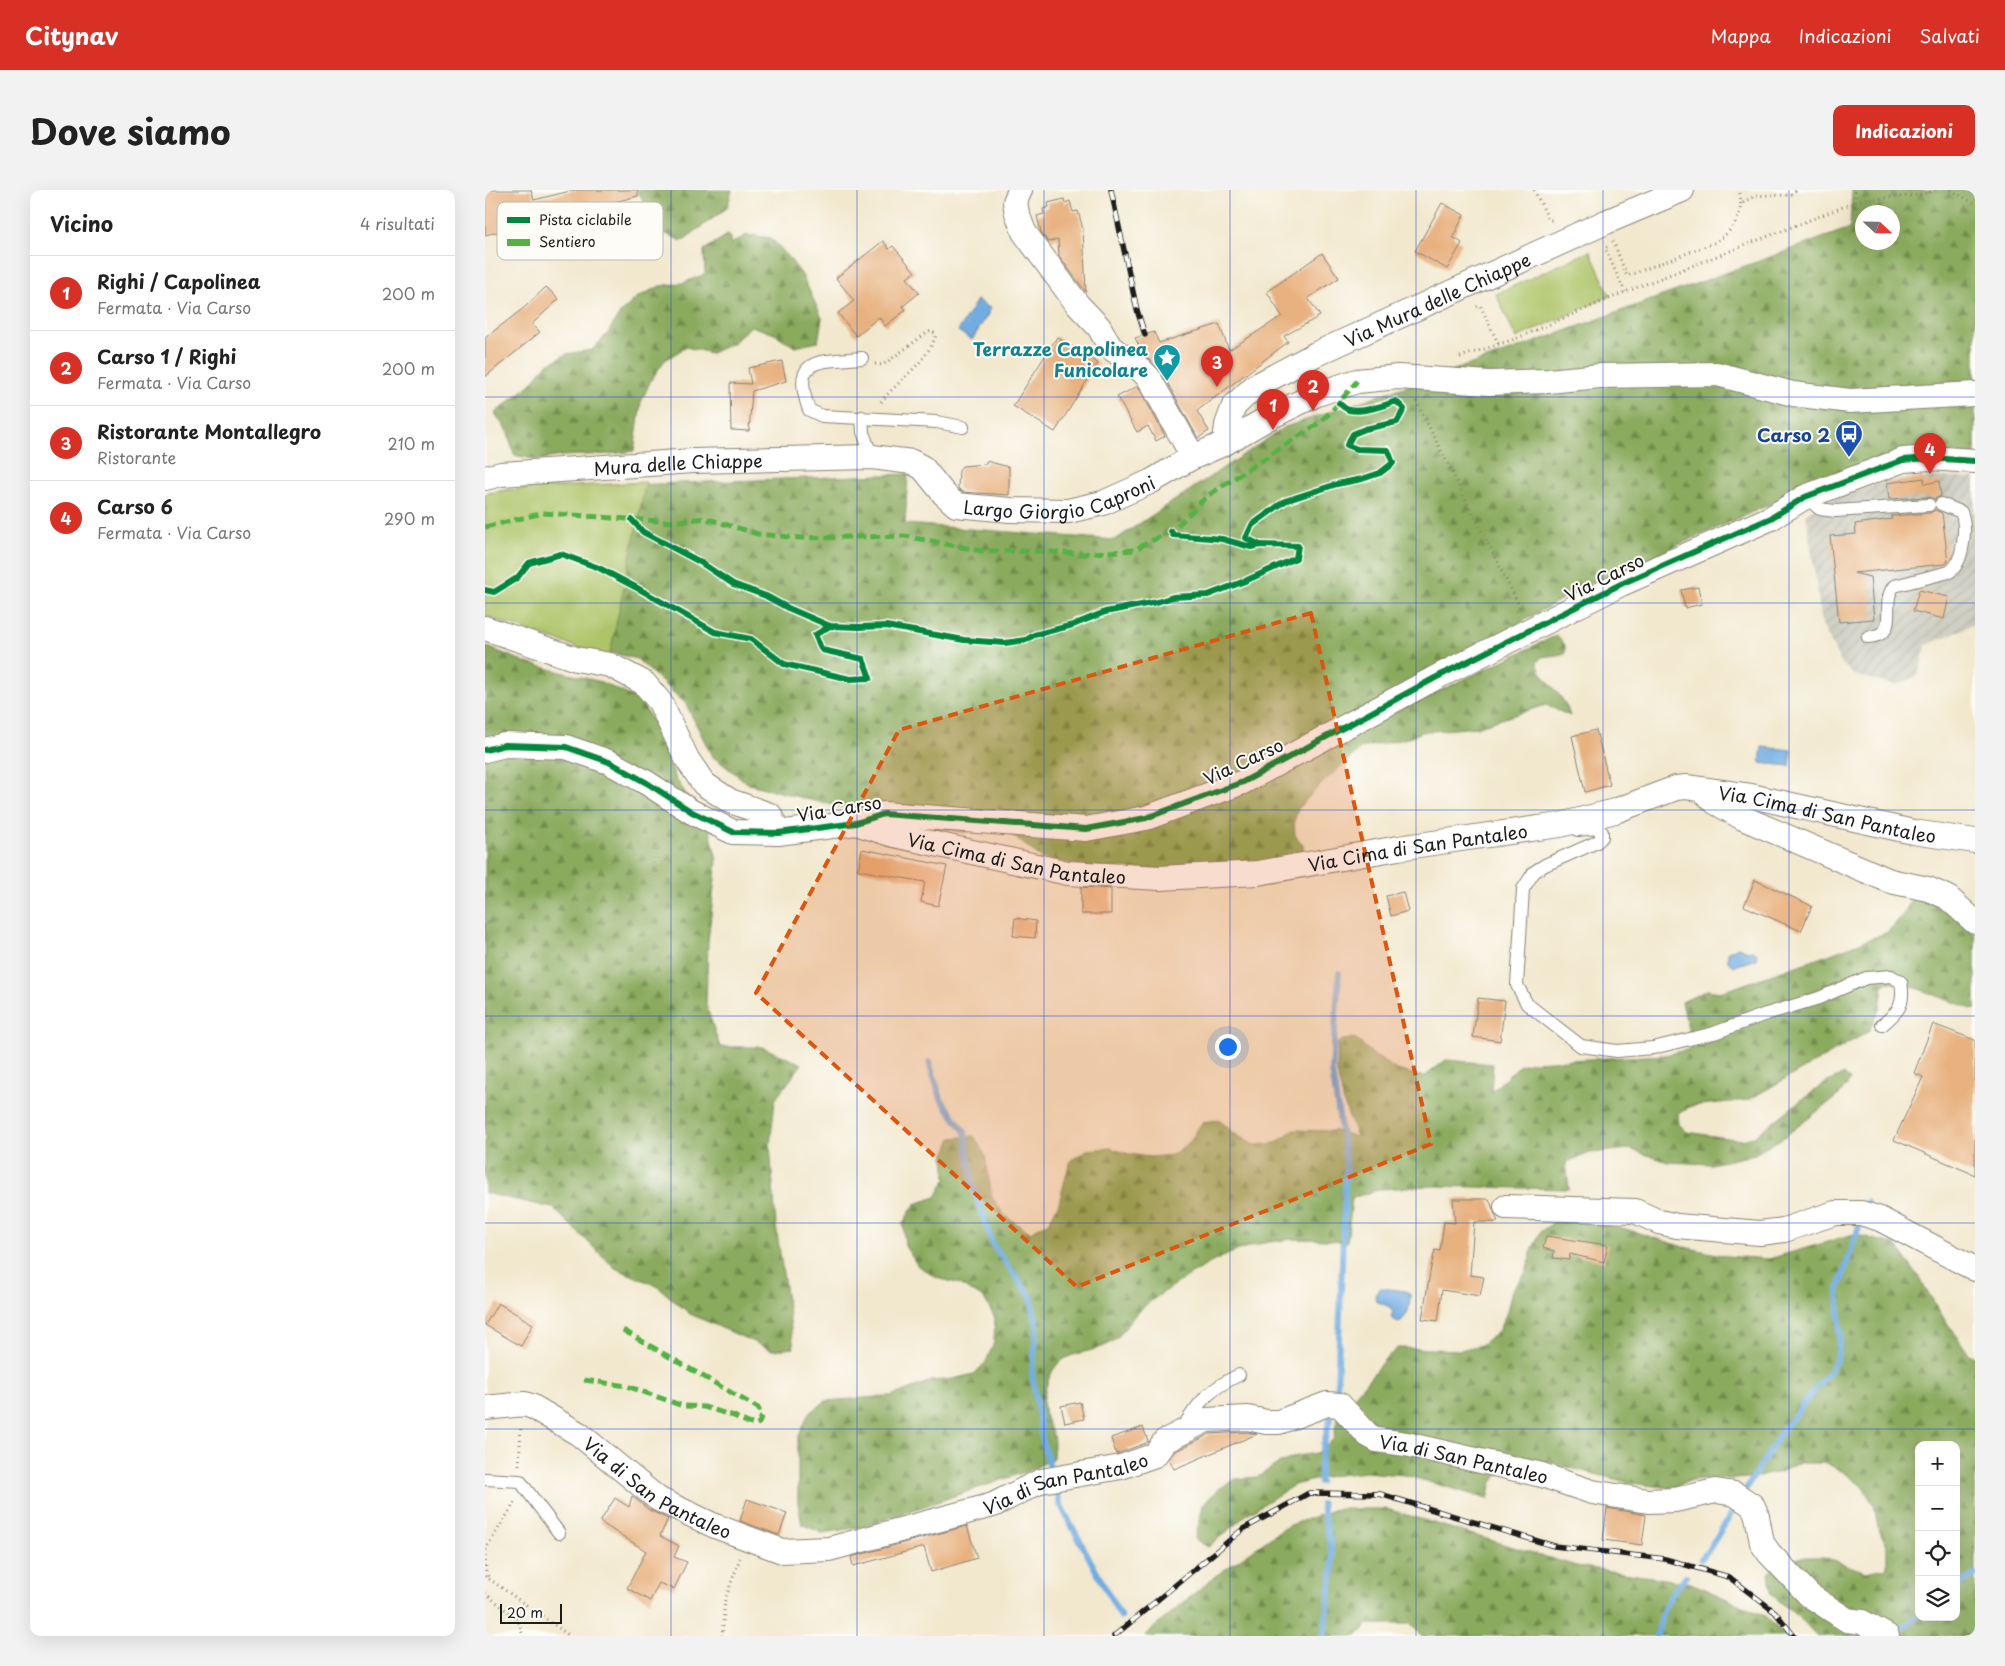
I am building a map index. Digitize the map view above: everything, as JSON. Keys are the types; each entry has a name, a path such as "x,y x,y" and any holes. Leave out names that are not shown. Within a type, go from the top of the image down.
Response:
{"street":[{"path":"1020,190 1015,202 1024,232 1078,305 1099,327 1110,347 1149,378 1193,457"},
{"name":"Via Mura delle Chiappe","path":"1225,443 1227,425 1234,406 1254,387 1316,354 1606,222 1682,190"},
{"path":"1225,443 1268,418 1317,394 1357,381 1404,378 1490,383 1548,381 1600,376 1717,374 1793,394 1850,401 1975,394"},
{"name":"Largo Giorgio Caproni","path":"872,457 911,462 923,468 944,494 956,505 1010,510 1068,511 1103,503 1153,481 1193,457 1225,443"},
{"name":"Mura delle Chiappe","path":"485,478 501,474 693,461 872,457"},
{"name":"Via Carso","path":"485,750 505,745 566,747 609,762 647,783 692,812 733,832 778,833 856,823 884,814 1086,829 1146,818 1243,782 1435,678 1621,584 1771,518 1805,497 1903,460 1929,458 1975,461"},
{"path":"485,628 576,659 610,665 643,683 660,702 687,759 704,784 730,800 770,815 778,833"},
{"name":"Via Cima di San Pantaleo","path":"856,823 894,835 1068,873 1160,878 1258,873 1511,830 1561,825 1594,818 1676,788 1699,788 1751,796 1913,832 1975,841"},
{"path":"1699,788 1715,802 1743,818 1890,881 1928,890 1947,897 1975,922"},
{"path":"1506,1207 1635,1211 1659,1222 1677,1226 1760,1233 1784,1230 1835,1213 1861,1213 1880,1219 1975,1268"},
{"name":"Via di San Pantaleo","path":"485,1408 533,1406 579,1434 658,1499 685,1514 782,1551 829,1549 993,1505 1041,1480 1121,1467 1155,1455 1165,1441 1205,1420 1248,1418 1265,1422 1279,1422 1334,1403 1340,1405 1368,1435 1377,1440 1406,1444 1542,1475 1592,1492 1648,1501 1675,1500 1716,1492 1735,1494 1753,1506 1757,1516 1762,1543 1769,1553 1809,1595 1847,1620 1862,1622 1887,1636"}],"lane":[{"path":"867,359 820,362 808,367 804,372 802,382 809,410 822,416 937,422 963,427"},
{"path":"862,417 863,432 872,457"},
{"path":"1805,497 1820,509 1835,511 1935,504 1961,512 1963,516 1963,539 1958,562 1954,569 1949,572 1894,586 1888,596 1887,628 1877,636 1868,636"},
{"path":"1511,830 1519,837 1596,828 1602,832 1602,837 1597,842 1545,865 1534,872 1523,890 1517,977 1519,990 1527,1004 1581,1046 1617,1051 1653,1048 1688,1041 1819,998 1866,978 1891,976 1901,982 1903,993 1898,1012 1882,1025"},
{"path":"1180,1433 1193,1411 1206,1396 1222,1382 1239,1375"},
{"path":"485,1479 519,1481 559,1533"}],"path":[{"path":"1534,190 1549,220 1555,220"},
{"path":"1739,190 1742,204"},
{"path":"1775,190 1779,195"},
{"path":"1611,237 1627,276 1723,238 1736,220 1742,204 1750,196 1769,193 1784,196 1793,194 1796,190"},
{"path":"1855,190 1855,202"},
{"path":"1472,310 1480,306 1499,344 1625,292 1855,202 1919,195 1935,190"},
{"path":"1951,190 1975,204"},
{"path":"1614,243 1605,248 1625,292"},
{"path":"867,359 876,365 883,365 928,332 937,335 934,343 917,366 887,394 877,408 877,419"},
{"path":"1404,378 1531,630"},
{"path":"485,1551 519,1496 519,1442 522,1405"},
{"path":"722,1636 725,1600 747,1539"},
{"path":"485,1556 486,1573 491,1579"},
{"path":"485,1576 570,1636"},
{"path":"485,1593 518,1620 523,1636"}],"highlighted area":[{"path":"1311,613 1431,1144 1077,1287 756,993 899,730"}],"shaded area":[{"path":"1938,477 1975,478 1975,624 1926,645 1918,676 1895,685 1854,675 1841,663 1822,624 1806,513 1831,498 1885,482"}],"green space":[{"path":"637,190 732,190 727,208 682,241 663,233 663,202 643,202"},
{"path":"1852,190 1975,190 1975,456 1807,488 1583,587 1340,725 1366,726 1557,635 1565,645 1565,654 1541,657 1537,663 1540,671 1563,701 1570,716 1546,705 1476,727 1422,732 1408,738 1361,748 1316,789 1298,809 1294,821 1295,835 1303,845 1303,859 1158,870 1088,867 1042,858 1009,833 972,824 965,833 819,802 749,784 712,756 686,704 637,659 581,645 485,494 506,490 908,474 905,524 1115,540 1285,427 1513,350 1850,228"},
{"path":"729,234 731,244 747,235 771,238 787,255 802,275 822,318 818,342 795,347 775,334 751,326 733,343 711,353 686,347 665,360 651,380 641,402 634,451 561,456 538,460 514,455 508,433 495,413 531,384 546,365 567,354 592,350 608,333 620,313 638,297 660,286 683,283 705,274 704,250"},
{"path":"1590,251 1610,296 1516,338 1496,294"},
{"path":"646,482 609,658 485,616 485,494 506,490"},
{"path":"485,646 530,664 601,682 639,700 651,718 676,779 688,797 705,810 717,860 708,941 706,1005 720,1047 762,1047 802,1064 775,1100 770,1145 776,1226 794,1348 772,1350 690,1314 657,1286 615,1268 553,1208 485,1193"},
{"path":"1913,896 1938,902 1975,934 1975,1010 1908,985 1887,982 1883,985 1880,1008 1868,1032 1748,1100 1691,1106 1678,1114 1679,1124 1687,1132 1741,1140 1754,1137 1826,1083 1844,1074 1850,1080 1840,1094 1784,1137 1753,1155 1711,1164 1668,1162 1629,1149 1590,1153 1566,1162 1569,1189 1428,1186 1381,1189 1352,1198 1347,1242 1299,1239 1278,1241 1259,1244 1221,1258 1201,1268 1151,1301 1138,1312 1112,1342 1070,1356 1056,1366 1051,1374 1044,1396 1044,1413 1054,1439 1053,1459 1028,1471 866,1526 822,1533 802,1524 798,1503 798,1438 809,1413 826,1401 891,1396 931,1381 953,1379 974,1374 986,1362 994,1343 995,1318 984,1298 957,1283 937,1278 918,1266 905,1246 903,1223 915,1204 936,1197 946,1179 944,1157 952,1138 974,1136 985,1155 992,1197 1005,1216 1030,1232 1049,1222 1059,1203 1070,1161 1087,1150 1110,1148 1129,1154 1151,1157 1172,1155 1190,1142 1202,1122 1219,1120 1235,1134 1254,1145 1276,1143 1293,1130 1336,1131 1357,1137 1344,1104 1337,1072 1338,1043 1342,1040 1355,1038 1375,1056 1397,1070 1424,1077 1446,1060 1493,1064 1491,1092 1520,1065 1533,1062 1665,1055 1690,1049 1690,1037 1682,1002 1707,990 1720,992 1733,988 1888,932 1905,912"},
{"path":"1558,1219 1622,1228 1684,1247 1726,1256 1769,1259 1854,1234 1896,1245 1969,1354 1975,1357 1975,1636 1817,1636 1804,1622 1771,1594 1769,1572 1784,1562 1802,1557 1824,1557 1866,1572 1887,1568 1887,1546 1878,1527 1874,1505 1862,1486 1845,1473 1826,1463 1800,1463 1780,1472 1757,1477 1692,1480 1671,1488 1631,1483 1527,1457 1507,1466 1492,1482 1488,1499 1405,1475 1365,1472 1330,1476 1294,1485 1249,1513 1208,1547 1195,1539 1203,1505 1217,1490 1236,1479 1258,1477 1276,1465 1297,1456 1317,1453 1334,1439 1337,1417 1385,1359 1398,1348 1460,1350 1481,1345 1498,1332 1507,1312 1512,1290 1526,1273 1531,1253 1540,1232"},
{"path":"1336,1509 1387,1509 1576,1566 1691,1583 1765,1616 1785,1636 1422,1636 1411,1624 1368,1624 1358,1636 1144,1636 1214,1577 1288,1526"}],"water":[{"path":"977,300 991,309 972,340 958,331"},
{"path":"1762,747 1792,750 1790,766 1760,763"},
{"path":"1738,947 1753,951 1757,954 1756,959 1735,966 1728,962 1728,952"},
{"path":"1381,1288 1406,1291 1410,1294 1407,1314 1398,1323 1391,1317 1393,1312 1390,1307 1376,1301 1375,1296"}],"building":[{"path":"485,190 531,190 534,200 574,190 638,190 638,196 614,202 497,202 497,232 485,235"},
{"path":"1064,199 1065,203 1070,201 1073,212 1078,211 1083,229 1086,292 1059,256 1058,239 1048,242 1041,232 1037,216 1044,214 1043,209 1049,207 1048,203"},
{"path":"1442,203 1464,215 1453,237 1462,243 1447,269 1415,251"},
{"path":"883,241 889,249 893,246 915,272 907,278 919,293 903,306 906,310 885,326 879,317 856,336 838,313 854,301 836,278"},
{"path":"1322,253 1339,278 1308,298 1320,316 1284,336 1288,342 1197,411 1209,431 1198,438 1161,371 1144,355 1135,338 1154,332 1159,343 1219,324 1229,350 1282,316 1267,292"},
{"path":"546,287 559,299 532,324 540,332 485,377 485,338 525,307"},
{"path":"1057,337 1098,363 1055,432 1013,406"},
{"path":"782,361 786,381 752,391 749,431 731,430 730,383 751,384 748,368"},
{"path":"1138,386 1165,436 1156,441 1148,426 1137,432 1117,397"},
{"path":"986,461 1009,467 1009,495 962,492 958,488 959,471 962,466 986,464"},
{"path":"1924,478 1925,484 1939,481 1941,496 1935,499 1928,497 1889,499 1887,483"},
{"path":"1935,510 1942,513 1948,562 1945,564 1854,573 1870,577 1874,619 1839,622 1830,536 1856,534 1855,524 1892,519 1891,516 1930,513"},
{"path":"1698,587 1702,604 1685,608 1681,590"},
{"path":"1919,590 1949,597 1944,619 1913,611"},
{"path":"1596,730 1610,785 1585,792 1572,736"},
{"path":"862,849 947,866 938,906 921,902 925,882 858,870"},
{"path":"1755,880 1812,906 1801,931 1744,906"},
{"path":"1081,887 1111,889 1111,914 1081,914"},
{"path":"1403,892 1408,911 1391,916 1386,896"},
{"path":"1015,918 1036,921 1035,938 1013,936"},
{"path":"1478,998 1505,1001 1500,1041 1473,1037"},
{"path":"1933,1024 1975,1040 1975,1175 1894,1140 1923,1077 1914,1073"},
{"path":"1453,1199 1489,1199 1498,1222 1474,1222 1470,1275 1484,1277 1480,1296 1442,1290 1438,1321 1422,1319 1431,1267 1435,1250 1440,1251 1444,1222 1455,1223"},
{"path":"1546,1236 1608,1245 1604,1262 1570,1254 1569,1260 1553,1258 1554,1251 1543,1248"},
{"path":"498,1303 533,1324 521,1346 485,1325"},
{"path":"1080,1402 1084,1419 1065,1423 1061,1406"},
{"path":"1143,1427 1148,1441 1146,1443 1116,1454 1111,1438"},
{"path":"1247,1432 1257,1434 1174,1469 1169,1459 1174,1452 1210,1434"},
{"path":"632,1496 649,1510 668,1519 660,1536 679,1546 674,1557 687,1562 674,1589 659,1583 650,1601 627,1588 646,1551 600,1522 615,1498 629,1507"},
{"path":"747,1499 787,1513 779,1535 740,1521"},
{"path":"1607,1508 1646,1515 1642,1545 1603,1540"},
{"path":"967,1526 977,1558 931,1572 924,1547 853,1566 851,1557"}],"waterway":[{"path":"1334,1400 1337,1389 1346,1162 1332,1071 1339,973"},
{"path":"929,1062 941,1099 965,1132 974,1190 993,1245 1031,1297 1037,1328 1032,1373 1043,1443 1052,1474"},
{"path":"1743,1494 1782,1431 1831,1370 1838,1355 1840,1332 1838,1291 1867,1202"},
{"path":"1320,1482 1322,1455 1332,1410"},
{"path":"1055,1484 1060,1504 1121,1617"},
{"path":"1701,1559 1738,1503"},
{"path":"1322,1504 1332,1550 1333,1566 1324,1636"},
{"path":"1960,1584 1975,1574"},
{"path":"1657,1636 1666,1603 1686,1576"},
{"path":"1892,1636 1915,1618"}],"railway":[{"path":"1111,190 1137,310 1145,335"},
{"path":"1114,1636 1243,1529 1309,1493 1380,1494 1554,1546 1665,1559 1729,1577 1775,1612 1794,1636"}],"marked path":[{"path":"485,527 543,513 672,522 705,518 758,534 800,538 905,536 982,551 1035,551 1082,554 1134,550 1174,529 1207,496 1316,425 1331,412 1357,381"},
{"path":"584,1380 627,1386 683,1406 704,1407 734,1416 748,1423 755,1425 759,1423 762,1416 758,1408 621,1329"}],"cycle path":[{"path":"1260,545 1246,538 1252,525 1285,501 1337,484 1380,473 1393,463 1388,450 1357,449 1347,445 1353,434 1365,429 1397,422 1404,409 1396,401 1360,411 1348,409 1339,403"},
{"path":"485,750 505,745 566,747 609,762 647,783 692,812 733,832 778,833 856,823 884,814 1086,829 1146,818 1243,782 1435,678 1621,584 1771,518 1805,497 1903,460 1929,458 1975,461"},
{"path":"632,520 643,532 700,562 733,584 766,596 788,608 830,626 886,626 964,640 1005,643 1026,640 1034,635 1073,625 1105,612 1173,597 1208,595 1296,558 1298,546 1261,545 1251,547 1222,539 1173,535 1171,531"},
{"path":"485,590 494,592 517,578 529,563 561,554 599,568 715,632 751,639 784,664 850,679 870,678 863,659 822,650 815,635 830,626"}],"place":[{"name":"Terrazze Capolinea Funicolare","path":"1167,382"},
{"name":"Ristorante Montallegro","path":"1217,387"},
{"name":"Carso 1 / Righi","path":"1313,411"},
{"name":"Righi / Capolinea","path":"1273,430"},
{"name":"Carso 2","path":"1849,458"},
{"name":"Carso 6","path":"1930,474"}]}
